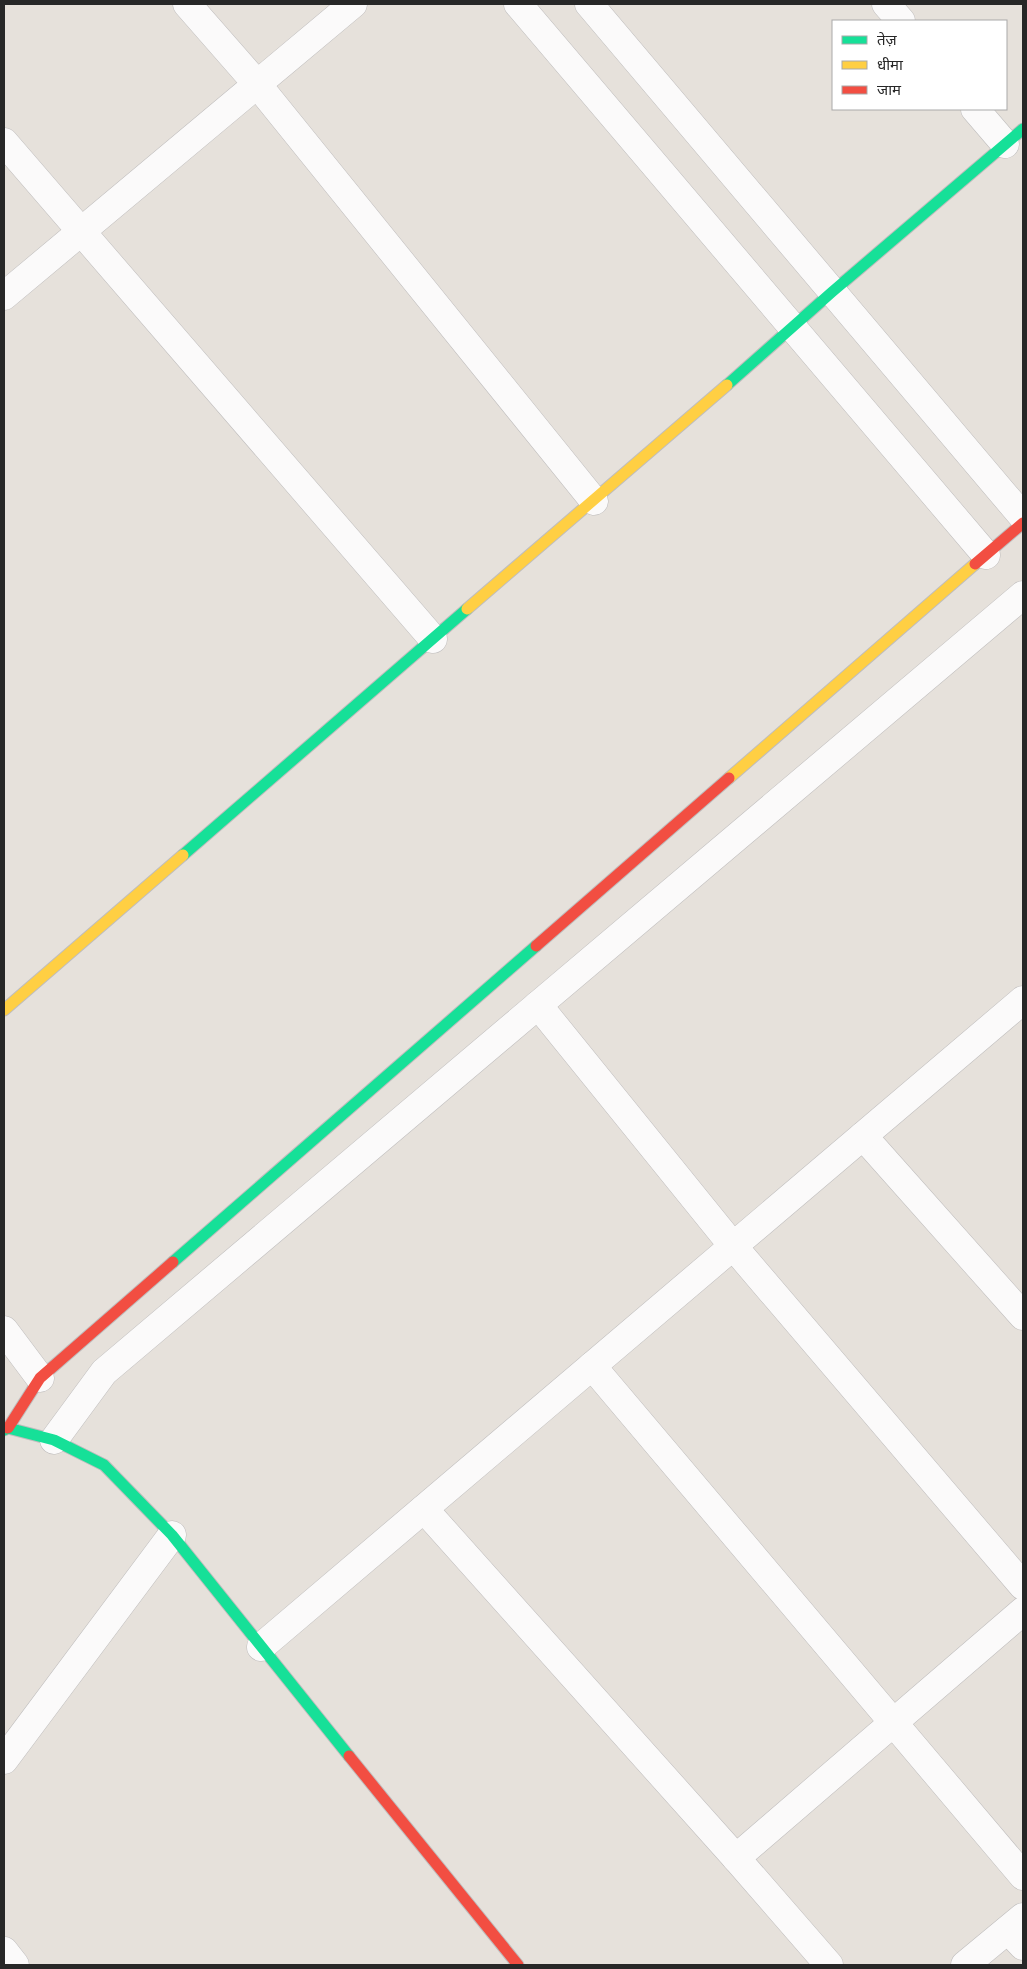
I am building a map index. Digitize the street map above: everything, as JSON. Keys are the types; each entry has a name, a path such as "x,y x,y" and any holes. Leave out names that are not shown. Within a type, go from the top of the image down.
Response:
{"street":[{"path":"187,4 257,84 594,500"},
{"path":"4,296 352,4"},
{"path":"518,4 986,555"},
{"path":"588,4 1023,516"},
{"path":"886,4 899,20"},
{"path":"4,1010 793,328 832,292 1014,137 976,110"},
{"path":"4,142 434,639"},
{"path":"518,1965 172,1535 104,1464 54,1440 6,1429 40,1378 1023,523"},
{"path":"54,1440 104,1372 1023,594"},
{"path":"261,1647 1023,1000"},
{"path":"538,1005 732,1246 1023,1586"},
{"path":"863,1136 1022,1313"},
{"path":"4,1330 40,1378"},
{"path":"592,1366 1023,1876"},
{"path":"424,1509 736,1858 829,1965"},
{"path":"4,1760 172,1535"},
{"path":"736,1858 1023,1611"},
{"path":"965,1965 1018,1931"},
{"path":"4,1951 15,1965"}],"traffic: fast":[{"path":"727,385 832,292 1023,129"},
{"path":"183,855 467,609"},
{"path":"173,1262 536,946"},
{"path":"4,1430 8,1428 54,1440 104,1465 172,1535 349,1756"}],"traffic: slow":[{"path":"467,609 727,385"},
{"path":"729,778 975,564"},
{"path":"4,1010 183,855"}],"traffic: jam":[{"path":"975,564 1023,523"},
{"path":"536,946 729,778"},
{"path":"8,1428 40,1378 173,1262"},
{"path":"349,1756 518,1965"}]}
